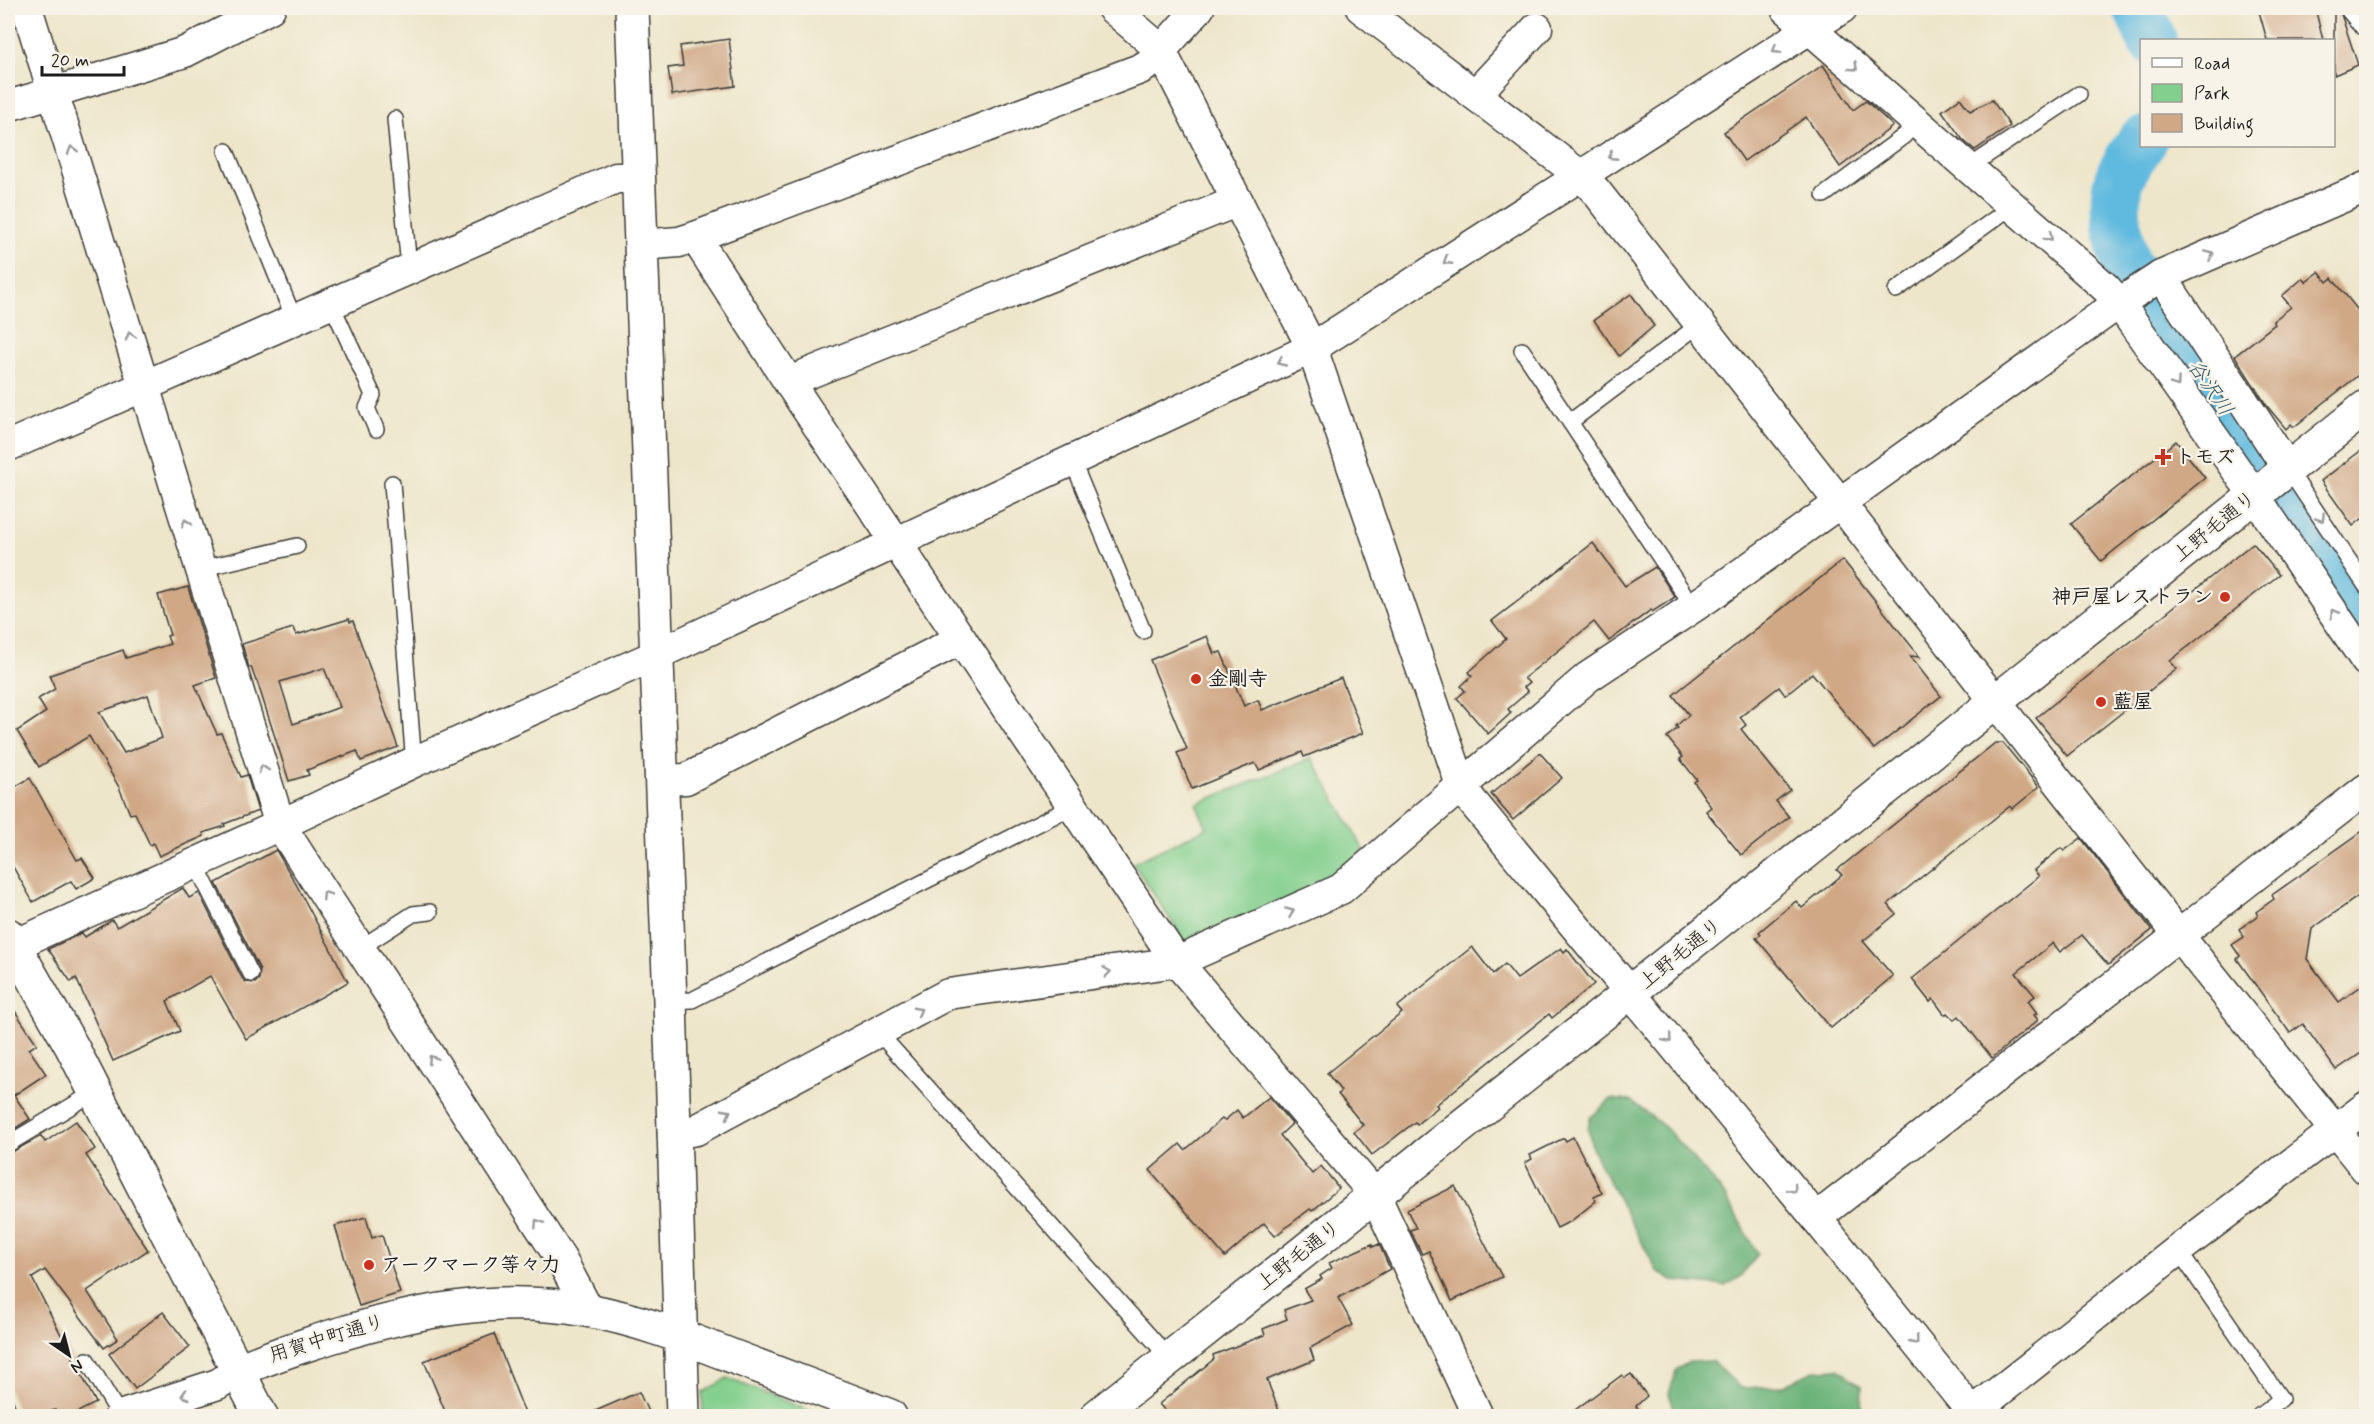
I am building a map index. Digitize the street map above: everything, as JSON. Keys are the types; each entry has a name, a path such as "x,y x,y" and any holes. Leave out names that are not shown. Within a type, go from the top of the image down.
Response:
{"street":[{"path":"27,8 280,825 561,1259 588,1310"},
{"path":"8,106 185,52 270,8"},
{"path":"632,8 670,1001 683,1416"},
{"path":"1112,8 1160,49 1312,348 1461,785 1479,810 1816,1218 1972,1415 2178,1250 2367,1107"},
{"path":"641,245 679,242 695,237 1140,69 1149,64 1198,8"},
{"path":"1361,8 1581,176 1595,190 2179,936 2367,1169"},
{"path":"1786,8 2106,288 2126,299 2272,482"},
{"path":"261,1416 64,1032 9,942 195,863 416,761 656,655 1312,348 1842,8"},
{"path":"2356,8 2367,20"},
{"path":"1475,95 1537,28"},
{"path":"8,447 145,384 616,178 638,178"},
{"path":"674,1134 696,1130 948,994 1177,962 1341,889 1588,677 1840,504 2126,299 2159,278 2367,187"},
{"path":"790,384 807,374 1238,201"},
{"path":"695,237 790,384 1177,962 1375,1195 1478,1416"},
{"path":"2159,278 2272,482 2367,662"},
{"name":"上野毛通り","path":"1097,1416 2367,407"},
{"path":"661,780 686,779 961,639"},
{"path":"1816,1218 2367,789"},
{"name":"用賀中町通り","path":"238,1371 263,1359 363,1327 427,1311 480,1304 562,1306 588,1310 680,1335 890,1416"},
{"path":"120,1416 218,1384 238,1371"}],"lane":[{"path":"1972,170 1981,159 2079,94"},
{"path":"395,119 408,256 412,267"},
{"path":"1824,195 1904,136 1916,123"},
{"path":"226,151 294,319"},
{"path":"1896,290 2007,210 2012,204"},
{"path":"331,303 373,395 368,408 376,429"},
{"path":"1570,422 1700,324"},
{"path":"1522,350 1693,607"},
{"path":"1072,460 1143,631"},
{"path":"2272,482 2367,586"},
{"path":"392,483 413,752 416,761"},
{"path":"200,569 297,546"},
{"path":"670,1001 692,1000 1073,806"},
{"path":"195,863 251,974"},
{"path":"360,948 413,914 430,912"},
{"path":"878,1032 1170,1359"},
{"path":"8,1144 95,1092"},
{"path":"2178,1250 2281,1400 2259,1416"},
{"path":"87,1360 120,1416"}],"green space":[{"path":"1312,758 1364,850 1335,876 1197,944 1184,940 1133,863 1207,828 1196,804"},
{"path":"1611,1099 1631,1101 1665,1127 1724,1194 1758,1254 1741,1276 1726,1286 1674,1281 1657,1271 1593,1151 1588,1129 1590,1118"},
{"path":"1712,1361 1741,1388 1782,1386 1816,1370 1838,1369 1862,1386 1861,1410 1853,1416 1677,1416 1669,1394 1676,1370 1689,1362"},
{"path":"727,1378 823,1416 703,1416 702,1393"}],"building":[{"path":"2258,8 2315,8 2323,39 2267,39"},
{"path":"2334,8 2339,8 2358,65 2335,75 2335,39"},
{"path":"729,39 735,86 672,95 668,68 683,66 680,46"},
{"path":"1823,65 1853,110 1866,101 1893,126 1840,167 1806,117 1744,161 1724,132"},
{"path":"1960,98 1970,111 1992,100 2010,126 1975,150 1963,140 1942,111"},
{"path":"2319,272 2327,282 2332,278 2357,309 2367,302 2367,368 2294,427 2291,424 2286,429 2267,406 2235,356 2275,324 2273,321 2291,307 2282,296 2303,278 2306,282"},
{"path":"1631,294 1654,326 1619,356 1594,320"},
{"path":"2176,441 2205,478 2101,561 2071,524"},
{"path":"2367,446 2367,515 2353,526 2321,481"},
{"path":"1593,543 1625,586 1655,567 1675,597 1652,612 1651,610 1609,641 1594,622 1524,678 1529,683 1524,687 1528,692 1508,709 1511,713 1488,734 1457,698 1465,691 1461,686 1472,676 1469,672 1506,639 1492,621"},
{"path":"2253,543 2279,575 2170,661 2177,669 2067,756 2036,718"},
{"path":"1843,560 1920,657 1910,656 1941,696 1874,749 1812,673 1785,695 1779,687 1740,717 1746,725 1741,729 1790,790 1776,801 1789,817 1741,855 1706,811 1711,807 1694,782 1697,780 1680,759 1683,757 1667,737 1689,715 1673,695"},
{"path":"188,587 216,678 195,685 217,734 221,733 241,777 247,775 258,811 203,833 204,836 159,856 153,843 150,845 135,813 130,814 119,787 89,736 39,767 17,731 46,712 38,699 55,689 50,675 123,650 126,658 170,644 167,636 170,635 158,595","holes":["148,695 162,738 124,753 99,712"]},
{"path":"349,619 350,622 353,621 398,747 361,761 357,751 307,770 309,775 289,781 257,681 251,667 249,668 242,644 293,628 296,635","holes":["324,668 340,707 293,724 280,682"]},
{"path":"1207,636 1214,654 1221,652 1244,706 1258,700 1262,710 1341,678 1363,733 1304,757 1302,752 1259,770 1255,763 1192,789 1177,753 1187,749 1150,660"},
{"path":"1995,743 2003,743 2039,787 2012,809 2010,806 1888,904 1896,914 1863,941 1893,976 1831,1028 1756,938 1761,934 1759,932 1796,901 1802,908 1842,875 1837,870"},
{"path":"1540,753 1562,778 1513,820 1491,794"},
{"path":"30,778 77,860 82,858 95,878 76,889 71,881 33,902 8,858 8,791"},
{"path":"2367,828 2367,890 2312,929 2307,959 2339,1002 2367,982 2367,1049 2336,1070 2303,1024 2290,1033 2237,959 2240,956 2232,945 2244,937 2239,929 2258,916 2256,912 2274,899 2272,895"},
{"path":"2081,838 2152,930 2108,965 2082,935 2060,952 2053,943 2016,973 2035,996 2028,1001 2037,1013 2034,1015 2038,1020 1992,1058 1959,1016 1954,1020 1947,1013 1945,1015 1933,999 1930,1002 1912,979 2039,876 2034,870 2061,848 2064,851"},
{"path":"276,850 348,982 246,1039 210,976 167,1001 180,1031 113,1061 76,978 71,982 48,949 82,933 85,937 112,920 117,927 183,888 189,898 199,893 242,978 246,982 255,983 259,979 260,970 216,883"},
{"path":"1472,947 1493,974 1505,964 1517,979 1561,948 1564,952 1567,949 1594,984 1552,1018 1549,1014 1436,1105 1438,1107 1417,1124 1415,1122 1372,1155 1354,1132 1363,1125 1338,1094 1341,1091 1327,1073 1402,1013 1397,1007"},
{"path":"8,1001 37,1044 29,1049 46,1074 14,1095 30,1119 8,1133"},
{"path":"1269,1097 1292,1124 1280,1135 1312,1174 1321,1166 1339,1188 1312,1211 1310,1209 1275,1236 1264,1223 1225,1257 1150,1170 1180,1144 1185,1150 1222,1119 1224,1121 1237,1110 1243,1118"},
{"path":"76,1121 95,1149 86,1155 148,1250 87,1291 118,1339 104,1348 45,1270 32,1278 96,1403 70,1416 58,1416 55,1410 38,1416 19,1416 8,1388 8,1154 41,1136 45,1142"},
{"path":"1573,1137 1602,1193 1594,1197 1596,1201 1571,1221 1557,1228 1525,1163 1532,1159 1530,1155 1564,1138 1566,1141"},
{"path":"1455,1186 1502,1277 1452,1301 1429,1251 1422,1254 1410,1230 1416,1228 1407,1210"},
{"name":"アークマーク等々力","path":"366,1217 372,1238 382,1235 400,1293 359,1306 335,1226"},
{"path":"1372,1244 1373,1247 1379,1244 1390,1269 1338,1298 1353,1325 1310,1348 1314,1360 1267,1380 1281,1416 1170,1416 1159,1404 1214,1359 1213,1355 1265,1335 1263,1329 1287,1319 1284,1310 1311,1300 1304,1289 1322,1279 1320,1276 1332,1268 1329,1263"},
{"path":"163,1312 190,1347 135,1389 109,1354"},
{"path":"494,1334 526,1416 447,1416 424,1361"},
{"path":"1631,1374 1647,1396 1636,1406 1644,1416 1567,1416 1622,1375 1625,1378"},
{"path":"639,1392 650,1416 584,1416"}],"waterway":[{"name":"谷沢川","path":"2138,8 2152,39"},
{"name":"谷沢川","path":"2140,144 2121,174 2116,195 2118,231 2126,264 2366,621"}],"place":[{"name":"トモズ","path":"2163,457"},
{"name":"神戸屋レストラン","path":"2225,597"},
{"name":"金剛寺","path":"1196,679"},
{"name":"藍屋","path":"2101,702"},
{"name":"アークマーク等々力","path":"369,1265"}]}
